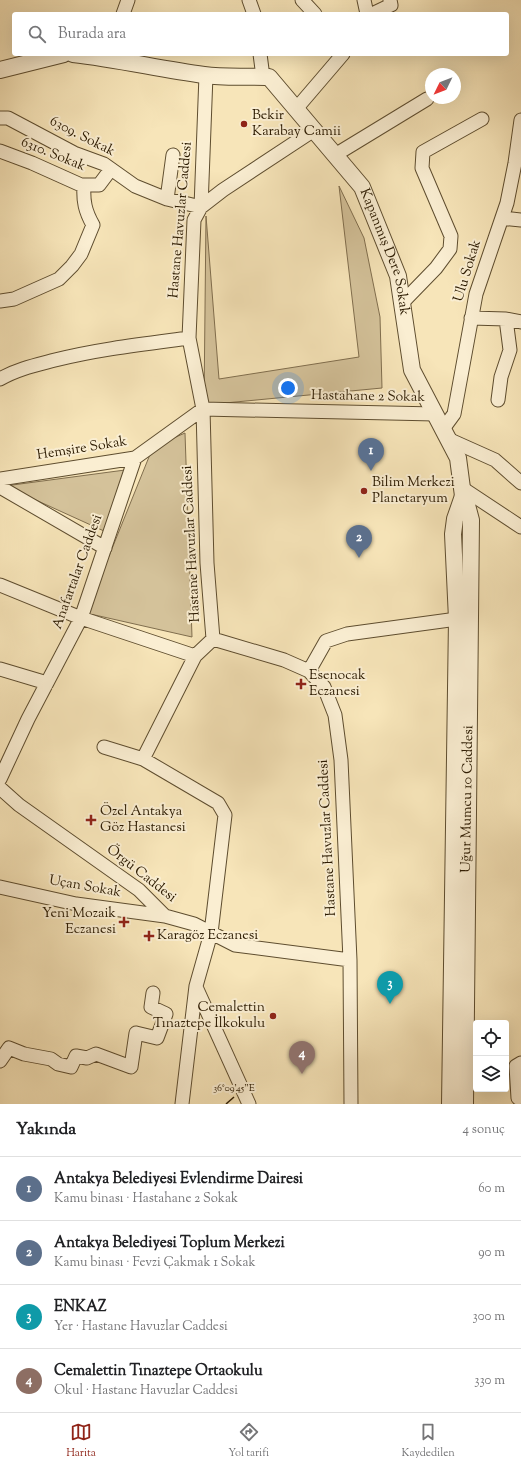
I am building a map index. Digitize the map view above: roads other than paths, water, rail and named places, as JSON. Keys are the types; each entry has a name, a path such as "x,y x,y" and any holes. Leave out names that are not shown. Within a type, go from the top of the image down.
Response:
{"street":[{"path":"124,12 128,0"},
{"path":"249,0 253,12"},
{"path":"302,0 313,12"},
{"path":"364,0 367,12"},
{"path":"377,12 392,6"},
{"path":"0,70 56,56"},
{"path":"106,56 206,75 263,77 260,56"},
{"path":"296,109 341,56"},
{"name":"Hastane Havuzlar Caddesi","path":"206,75 201,207 194,220 189,338 203,409 207,563 213,639 284,660 309,671 324,687 335,716 342,760 350,960 350,1104"},
{"name":"Kapanmış Dere Sokak","path":"263,77 269,77 362,187 398,276 412,370 435,414"},
{"path":"335,155 425,100"},
{"name":"6309. Sokak","path":"0,118 8,118 74,153 104,164 135,186 166,199 201,207"},
{"path":"402,303 436,268 450,249 451,236 422,168 423,152 482,119"},
{"name":"Ulu Sokak","path":"446,434 454,414 476,294 507,203 521,120"},
{"path":"201,207 223,190 314,130"},
{"name":"6310. Sokak","path":"0,151 32,163 81,185 98,185 111,169"},
{"path":"166,199 173,155"},
{"path":"0,301 14,299 59,279 81,254 92,225 85,211 83,198 84,185"},
{"path":"502,218 521,220"},
{"path":"471,318 506,319 521,322"},
{"path":"498,400 502,377 510,350 506,319"},
{"path":"0,379 28,367 65,358 119,347 189,338"},
{"name":"Hastahane 2 Sokak","path":"203,409 435,414"},
{"name":"Hemşire Sokak","path":"0,478 135,458 203,409"},
{"name":"Uğur Mumcu 10 Caddesi","path":"435,414 458,458 462,492 468,505 471,520 463,619 450,1104"},
{"path":"446,434 495,460 521,483"},
{"name":"Anafartalar Caddesi","path":"0,780 28,719 81,618 135,458"},
{"path":"0,487 105,548"},
{"path":"462,492 521,527"},
{"path":"0,585 81,618 195,656"},
{"path":"309,671 326,641 347,634 463,619"},
{"name":"Uğur Mumcu 10 Caddesi","path":"463,619 465,1104"},
{"path":"143,759 195,656 213,639"},
{"path":"0,669 47,684"},
{"path":"104,747 143,759 218,803 226,815 211,933 196,986 182,1104"},
{"name":"Örgü Caddesi","path":"0,788 19,806 139,890 164,916 194,924 235,946 350,960"},
{"name":"Uçan Sokak","path":"0,887 76,904 164,916"},
{"path":"196,986 249,1104"},
{"path":"0,1061 4,1045 24,1054 51,1059 58,1064 72,1067 76,1056 87,1058 96,1054 130,1067 136,1033 157,1038 166,1014 151,1007 153,993"},
{"path":"518,1098 516,1066 521,1063"}],"place":[{"name":"Bekir Karabay Camii","path":"244,124"},
{"name":"Antakya Belediyesi Evlendirme Dairesi","path":"371,471"},
{"name":"Bilim Merkezi Planetaryum","path":"364,491"},
{"name":"Antakya Belediyesi Toplum Merkezi","path":"359,558"},
{"name":"Esenocak Eczanesi","path":"301,684"},
{"name":"Özel Antakya Göz Hastanesi","path":"91,820"},
{"name":"Yeni Mozaik Eczanesi","path":"124,922"},
{"name":"Karagöz Eczanesi","path":"149,936"},
{"name":"ENKAZ","path":"390,1004"},
{"name":"Cemalettin Tınaztepe İlkokulu","path":"273,1016"},
{"name":"Cemalettin Tınaztepe Ortaokulu","path":"302,1074"}]}
